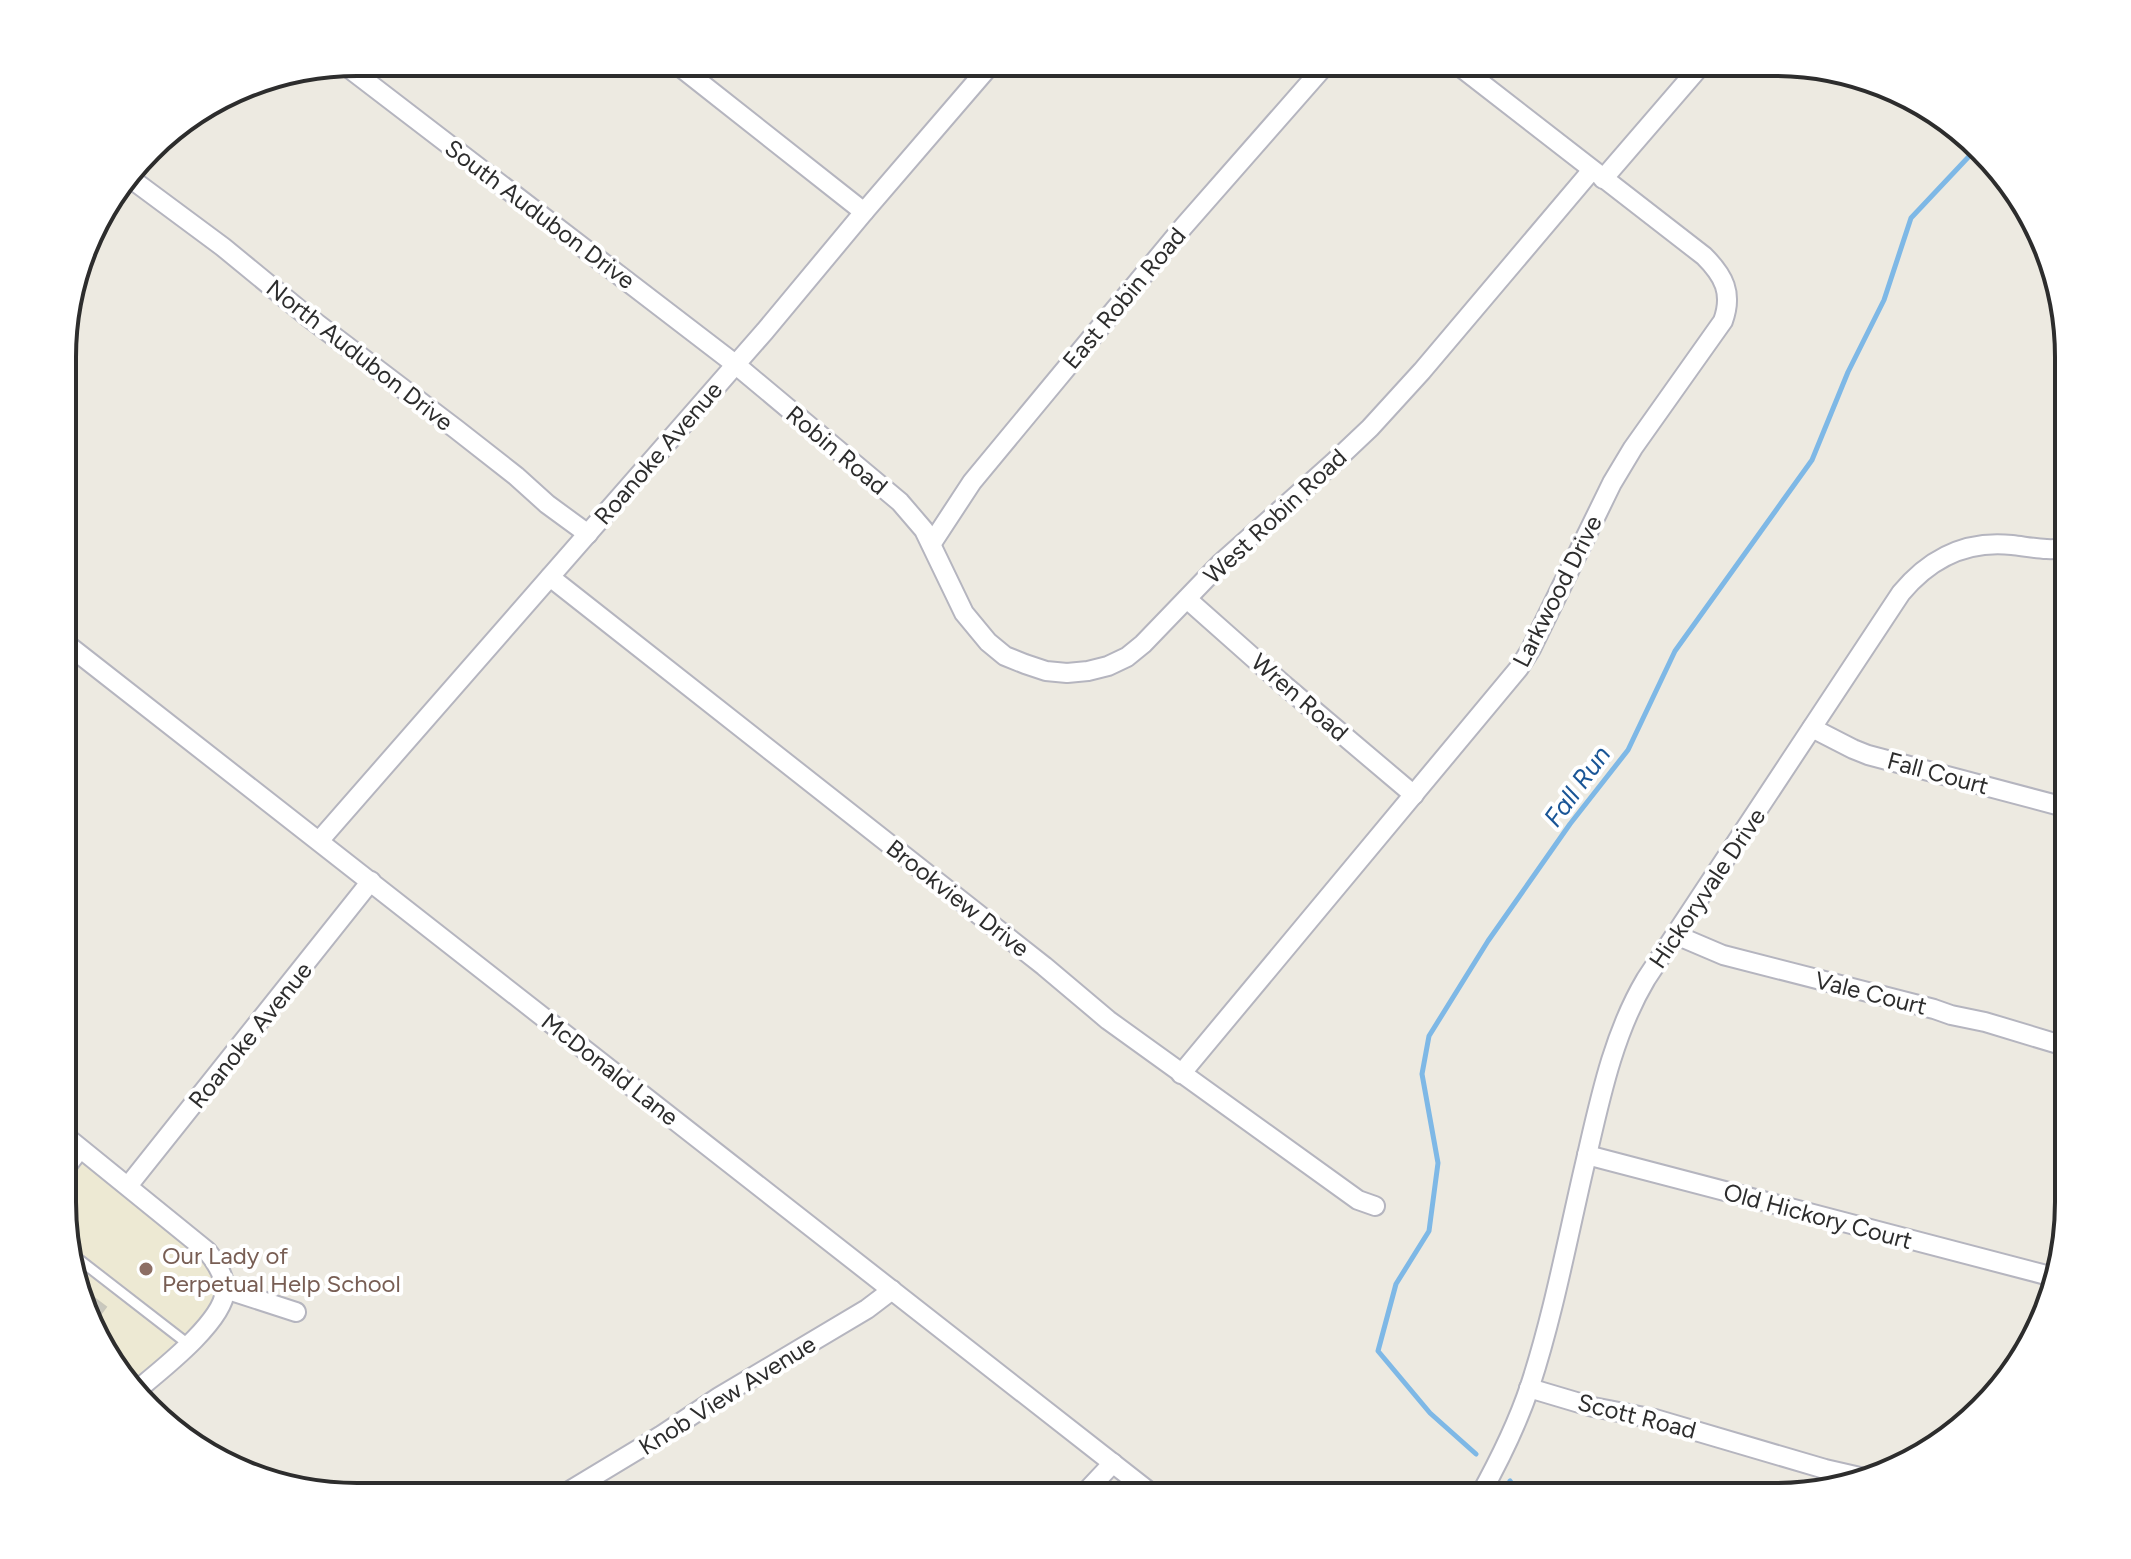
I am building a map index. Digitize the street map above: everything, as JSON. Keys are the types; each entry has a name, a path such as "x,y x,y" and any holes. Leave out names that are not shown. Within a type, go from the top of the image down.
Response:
{"street":[{"name":"South Audubon Drive","path":"359,76 735,364"},
{"path":"692,76 864,212"},
{"name":"Roanoke Avenue","path":"319,841 765,331 981,76"},
{"name":"East Robin Road","path":"932,543 982,469 1184,226 1315,77"},
{"path":"1473,77 1598,175"},
{"name":"West Robin Road","path":"932,543 964,613 988,642 1005,656 1046,671 1067,673 1108,666 1127,657 1158,630 1257,529 1370,428 1690,77"},
{"name":"Larkwood Drive","path":"1181,1074 1519,668 1612,483 1723,321 1728,294 1716,267 1598,175"},
{"name":"North Audubon Drive","path":"137,183 223,247 588,534"},
{"name":"Robin Road","path":"735,364 900,502 932,543"},
{"name":"Hickoryvale Drive","path":"1529,1388 1596,1117 1627,1015 1646,979 1914,577 1959,550 1996,544 2054,548"},
{"name":"Brookview Drive","path":"550,577 1044,966 1108,1020 1358,1200 1375,1206"},
{"name":"Wren Road","path":"1187,599 1414,795"},
{"name":"McDonald Lane","path":"76,652 1138,1483"},
{"name":"Fall Court","path":"1812,728 1868,755 2055,804"},
{"name":"Roanoke Avenue","path":"128,1186 371,881"},
{"name":"Vale Court","path":"1676,935 1723,955 1985,1022 2055,1043"},
{"path":"77,1145 207,1251 218,1265 225,1289 217,1314 144,1384"},
{"name":"Old Hickory Court","path":"1587,1155 2045,1275"},
{"path":"225,1289 296,1312"},
{"name":"Knob View Avenue","path":"584,1482 867,1309 892,1290"},
{"path":"1487,1483 1503,1452 1529,1388"},
{"name":"Scott Road","path":"1529,1388 1593,1407 1682,1426 1844,1473"},
{"path":"1095,1483 1113,1463"}],"lane":[{"path":"77,1160 84,1151"},
{"path":"83,1262 188,1344"}],"shaded area":[{"name":"Our Lady of Perpetual Help School","path":"77,1147 214,1260 223,1298 143,1384 123,1358 91,1292 78,1238"}],"building":[{"path":"93,1297 106,1307 100,1315"}],"waterway":[{"name":"Fall Run","path":"1476,1454 1430,1413 1378,1351 1396,1284 1429,1231 1438,1163 1422,1074 1429,1036 1488,941 1570,824 1628,750 1675,651 1812,460 1848,372 1884,300 1911,218 1970,155"}],"place":[{"name":"Our Lady of Perpetual Help School","path":"146,1269"}]}
